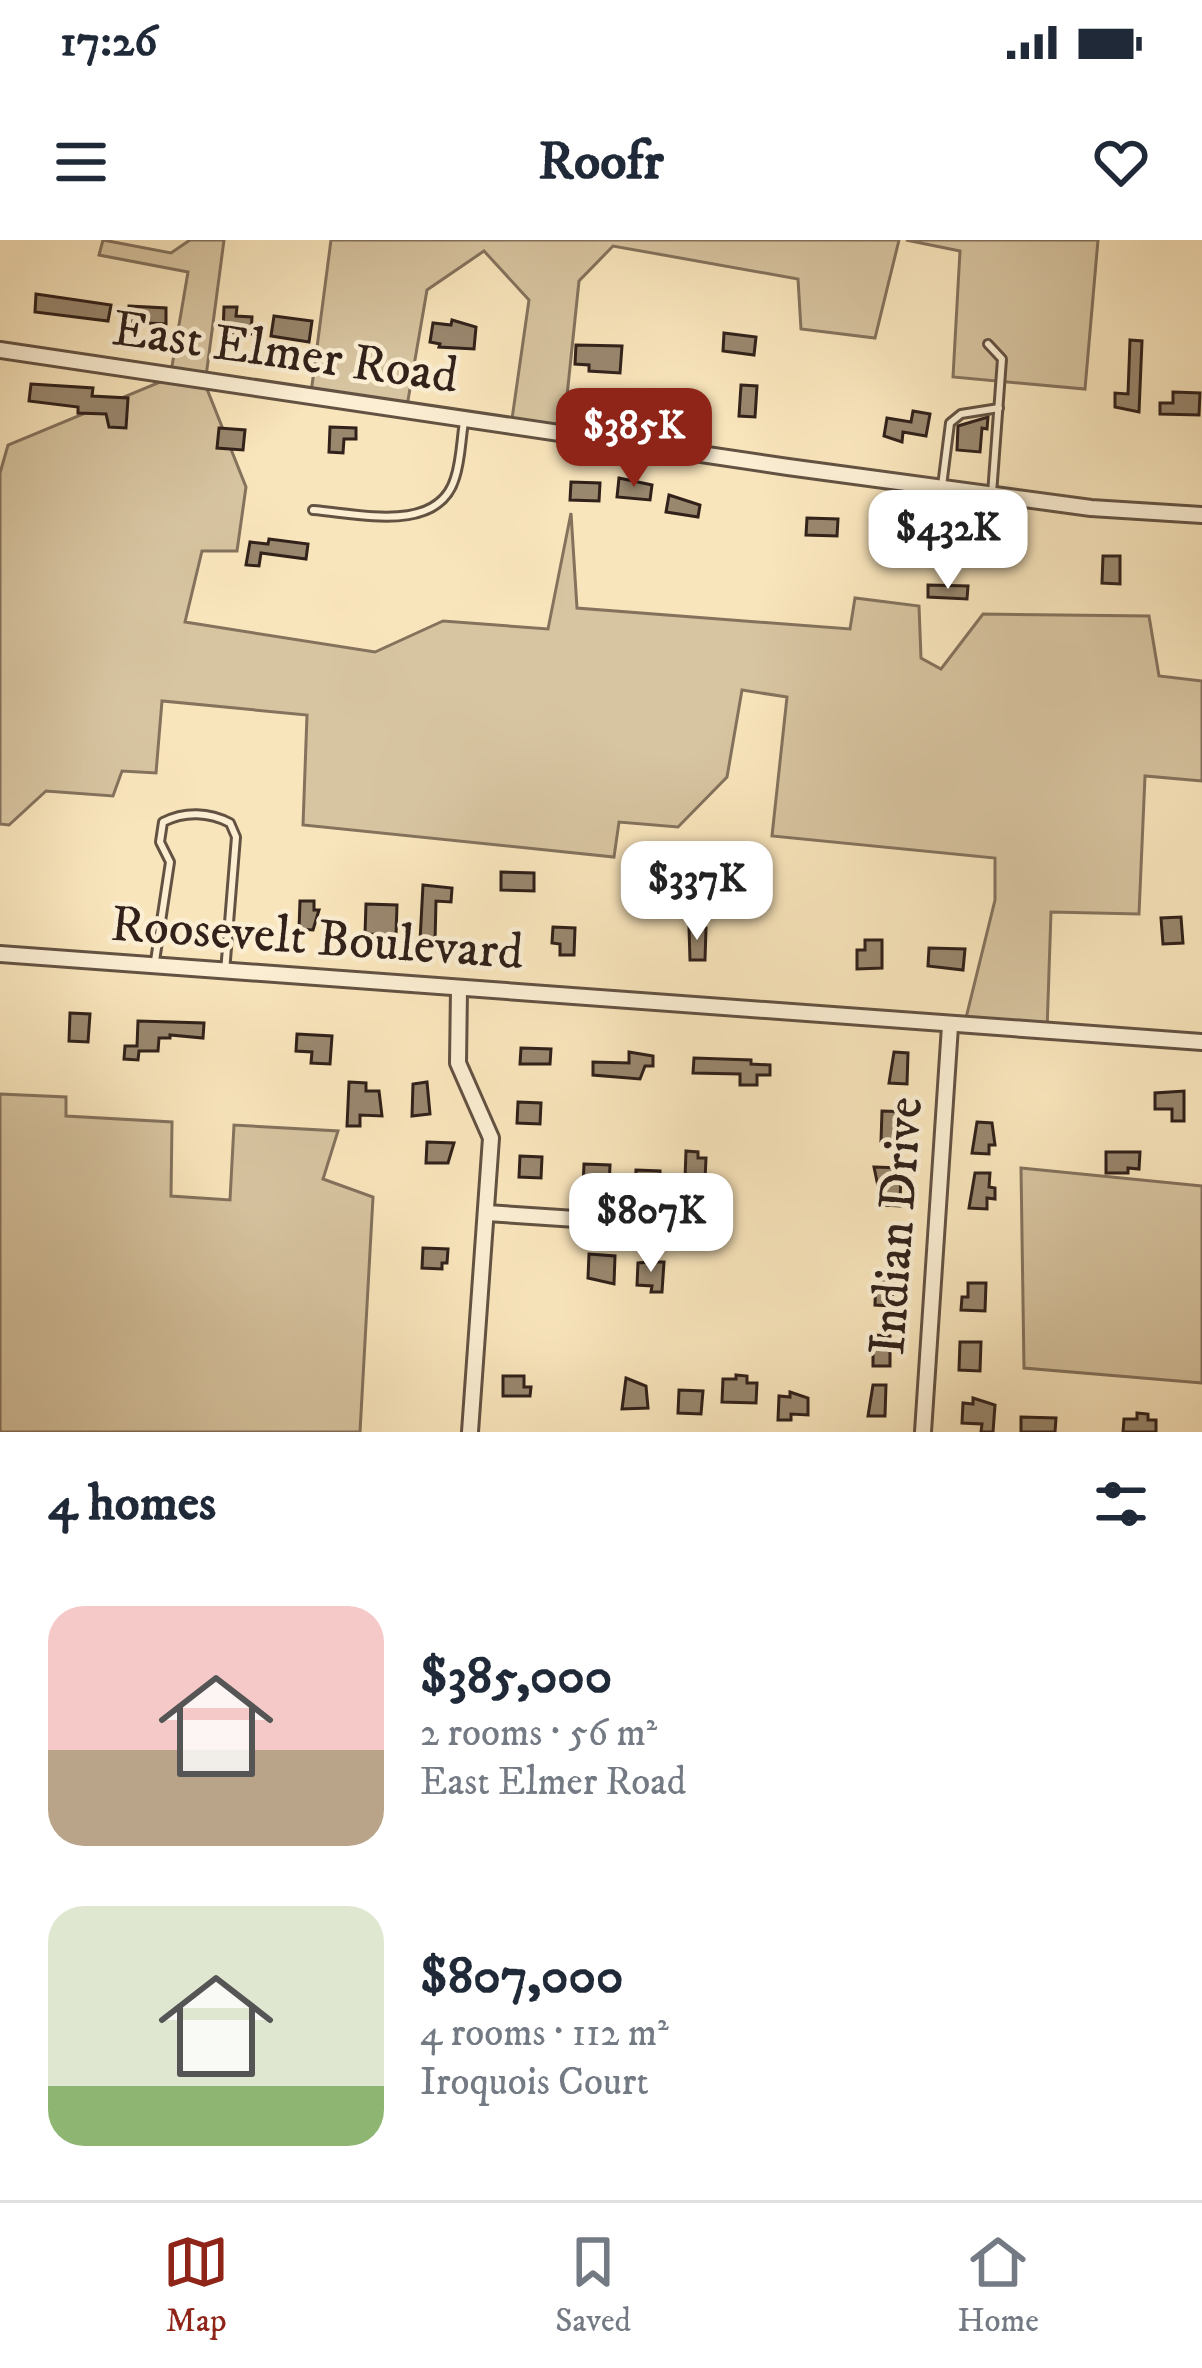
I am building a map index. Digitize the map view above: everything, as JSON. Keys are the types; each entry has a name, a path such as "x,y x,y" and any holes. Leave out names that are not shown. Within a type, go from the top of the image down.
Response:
{"street":[{"name":"East Elmer Road","path":"0,350 1090,508 1202,515"},
{"name":"Roosevelt Boulevard","path":"0,954 1202,1042"},
{"path":"459,989 458,1063 491,1138 470,1432"},
{"name":"Indian Drive","path":"923,1432 950,1026"},
{"path":"487,1213 696,1227"}],"lane":[{"path":"988,344 1002,359 992,494"},
{"path":"941,487 950,423 961,414 999,408"},
{"path":"313,510 406,517 431,509 445,499 455,478 464,418"},
{"path":"154,965 170,862 160,842 163,822 188,814 214,815 230,823 236,837 225,972"}],"shaded area":[{"path":"103,240 171,253 190,240 224,240 205,384 246,487 237,551 202,551 185,622 375,652 443,621 548,629 571,513 577,608 850,629 855,598 919,606 921,658 941,669 983,614 1149,616 1159,676 1202,681 1202,781 1145,776 1139,914 1051,912 1047,1031 964,1026 995,900 995,858 772,836 787,697 742,690 727,777 678,827 619,822 614,857 303,825 307,715 162,701 156,773 122,771 113,796 46,791 9,825 0,824 0,473 8,445 170,378 188,272 99,255"},
{"path":"331,240 899,240 875,338 801,329 798,279 613,246 579,281 563,434 511,426 529,300 484,251 427,290 406,412 310,401"},
{"path":"906,240 1098,240 1085,389 953,377 960,251"},
{"path":"0,1094 66,1097 66,1116 172,1122 171,1196 230,1200 234,1125 338,1131 323,1179 373,1197 360,1432 0,1432"},
{"path":"1021,1168 1202,1186 1202,1383 1024,1368"}],"building":[{"path":"36,294 111,305 108,321 35,312"},
{"path":"129,306 166,308 166,324 128,322"},
{"path":"224,307 237,307 236,316 252,317 251,334 223,332"},
{"path":"274,316 312,321 309,342 271,336"},
{"path":"452,320 476,327 474,349 430,342 433,323 451,325"},
{"path":"724,333 756,337 754,355 723,351"},
{"path":"1130,340 1142,341 1139,412 1115,407 1115,393 1128,394"},
{"path":"576,345 622,346 620,373 589,371 589,365 575,364"},
{"path":"31,384 93,388 92,396 128,398 126,428 109,427 106,414 78,413 78,407 29,401"},
{"path":"741,385 757,386 755,417 739,416"},
{"path":"1173,392 1200,393 1199,415 1160,414 1160,403 1173,403"},
{"path":"913,411 930,414 926,436 903,432 902,442 884,436 887,418 911,422"},
{"path":"988,417 980,452 957,450 958,426"},
{"path":"330,427 356,428 356,439 344,439 343,453 329,452"},
{"path":"219,428 245,430 243,450 217,448"},
{"path":"619,478 652,485 650,500 617,497"},
{"path":"571,482 600,483 599,501 570,500"},
{"path":"669,495 700,505 698,517 666,512"},
{"path":"807,518 838,519 837,536 806,535"},
{"path":"935,538 956,541 955,563 934,563"},
{"path":"269,539 308,544 306,559 261,553 259,566 246,565 250,542 268,544"},
{"path":"1103,556 1120,556 1120,584 1102,583"},
{"path":"928,585 968,586 967,599 928,597"},
{"path":"501,872 534,873 534,891 501,890"},
{"path":"423,885 452,888 451,902 436,901 435,942 420,941"},
{"path":"300,901 314,901 314,910 319,910 313,930 299,929"},
{"path":"366,904 397,905 396,935 365,934"},
{"path":"1181,917 1183,943 1163,944 1161,918"},
{"path":"553,927 575,928 574,955 560,955 560,944 552,943"},
{"path":"689,927 706,928 705,960 690,960"},
{"path":"865,940 882,940 882,968 857,969 857,950 865,950"},
{"path":"929,948 965,949 963,970 928,966"},
{"path":"70,1013 90,1014 88,1042 69,1041"},
{"path":"138,1021 204,1023 203,1038 170,1035 159,1038 158,1051 139,1051 138,1060 124,1059 125,1046 137,1046"},
{"path":"297,1034 332,1036 330,1064 311,1063 312,1052 296,1051"},
{"path":"521,1048 551,1049 550,1064 520,1064"},
{"path":"629,1052 653,1056 653,1066 645,1066 640,1079 593,1075 593,1062 629,1063"},
{"path":"894,1052 908,1053 907,1084 889,1083"},
{"path":"694,1058 751,1060 751,1064 770,1065 770,1075 757,1075 757,1085 740,1085 740,1074 693,1073"},
{"path":"349,1082 366,1083 366,1091 379,1091 382,1116 360,1115 360,1126 347,1126"},
{"path":"427,1082 430,1114 412,1116 413,1084"},
{"path":"1184,1091 1184,1121 1172,1121 1172,1109 1155,1109 1155,1093"},
{"path":"518,1102 541,1103 540,1124 517,1123"},
{"path":"882,1111 910,1112 909,1125 900,1125 900,1142 881,1141"},
{"path":"977,1122 992,1123 995,1145 989,1145 989,1154 972,1153"},
{"path":"427,1142 454,1143 448,1163 426,1163"},
{"path":"686,1151 706,1158 705,1180 685,1179"},
{"path":"1106,1152 1140,1152 1139,1169 1106,1173"},
{"path":"520,1156 542,1157 541,1178 519,1177"},
{"path":"584,1164 610,1165 609,1187 583,1186"},
{"path":"874,1167 901,1168 900,1206 882,1205"},
{"path":"636,1170 660,1171 660,1192 635,1191"},
{"path":"975,1173 990,1173 989,1187 995,1188 995,1199 987,1198 987,1209 969,1208"},
{"path":"423,1248 448,1249 442,1269 422,1268"},
{"path":"589,1254 615,1256 614,1284 588,1278"},
{"path":"664,1262 662,1292 637,1285 638,1263"},
{"path":"876,1275 894,1276 892,1306 875,1305"},
{"path":"968,1283 986,1283 985,1311 961,1310"},
{"path":"873,1335 890,1336 890,1366 873,1366"},
{"path":"960,1342 981,1342 980,1371 959,1370"},
{"path":"736,1375 757,1383 756,1403 722,1402 723,1379 736,1379"},
{"path":"503,1376 524,1376 530,1396 503,1396"},
{"path":"626,1378 646,1386 648,1408 622,1409"},
{"path":"873,1385 886,1385 885,1416 868,1416"},
{"path":"679,1390 703,1391 701,1414 678,1413"},
{"path":"790,1392 808,1398 808,1415 791,1414 791,1420 778,1420 779,1396 790,1397"},
{"path":"973,1398 995,1405 993,1432 981,1432 982,1424 962,1423 963,1403 973,1404"},
{"path":"1137,1413 1156,1420 1156,1432 1123,1432 1124,1419 1137,1419"},
{"path":"1021,1417 1056,1418 1055,1432 1021,1432"}]}
